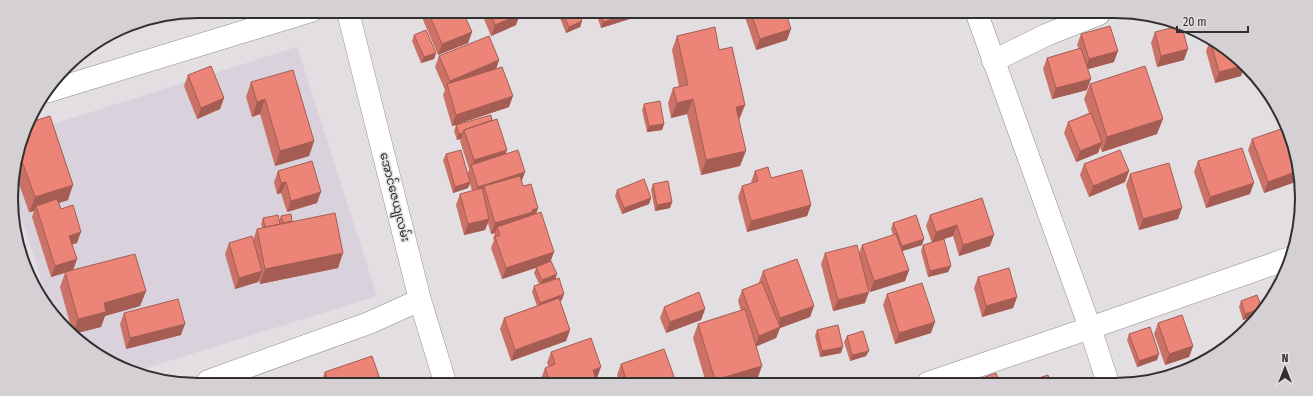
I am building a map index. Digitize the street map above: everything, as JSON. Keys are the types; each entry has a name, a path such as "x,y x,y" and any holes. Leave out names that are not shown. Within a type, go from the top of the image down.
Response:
{"street":[{"path":"54,89 288,18"},
{"name":"အောင်ဇေယျလမ်း","path":"350,18 420,300 445,378"},
{"path":"977,18 1090,328 1106,378"},
{"path":"993,60 1046,35 1089,18"},
{"path":"943,378 1283,260"},
{"path":"219,378 369,324 420,300"}],"shaded area":[{"path":"297,47 377,296 143,369 118,359 98,348 79,333 55,308 46,294 18,207 18,186 21,163 31,131"}],"building":[{"path":"431,18 466,18 472,32 442,44"},
{"path":"492,18 511,18 495,25"},
{"path":"565,18 581,18 582,21 569,27"},
{"path":"602,18 616,18 603,22"},
{"path":"753,18 788,18 791,29 760,39"},
{"path":"1110,26 1118,51 1089,59 1081,34"},
{"path":"715,27 719,50 732,47 745,105 736,107 746,151 706,160 693,99 677,103 673,88 688,85 677,36"},
{"path":"1172,28 1183,32 1188,49 1161,56 1155,32"},
{"path":"426,30 436,53 424,57 414,35"},
{"path":"489,36 499,60 450,81 439,56"},
{"path":"1212,46 1225,55 1238,67 1219,72"},
{"path":"1081,48 1091,79 1056,88 1047,58"},
{"path":"211,66 224,98 201,108 188,75"},
{"path":"1145,66 1163,119 1107,137 1090,84"},
{"path":"502,67 513,96 456,115 447,84"},
{"path":"293,70 314,141 280,151 265,99 257,102 251,82"},
{"path":"660,101 664,124 649,126 644,104"},
{"path":"1091,113 1102,142 1080,151 1068,122"},
{"path":"491,115 492,120 464,130 463,133 459,134 456,125"},
{"path":"50,116 73,185 35,197 22,160 36,120"},
{"path":"497,119 507,150 474,160 464,130"},
{"path":"1281,129 1289,151 1293,173 1268,182 1252,139"},
{"path":"1242,148 1254,183 1210,197 1198,161"},
{"path":"461,150 470,182 455,187 446,154"},
{"path":"518,150 525,172 478,187 471,165"},
{"path":"1120,150 1129,171 1093,186 1084,164"},
{"path":"312,161 321,192 291,201 286,182 281,183 278,171"},
{"path":"1169,163 1182,208 1143,219 1130,174"},
{"path":"768,167 771,178 802,170 811,205 751,221 742,186 758,181 755,171"},
{"path":"520,176 523,186 531,184 538,208 532,210 533,212 495,223 484,186"},
{"path":"644,179 651,198 624,208 617,190"},
{"path":"668,181 672,202 657,205 653,184"},
{"path":"482,188 489,219 468,224 460,194"},
{"path":"982,198 994,235 963,245 957,225 936,232 930,215"},
{"path":"57,199 61,209 73,205 81,232 69,236 77,259 55,266 36,206"},
{"path":"541,212 554,252 506,268 495,237 500,235 497,227"},
{"path":"335,213 343,253 265,269 257,229"},
{"path":"291,214 292,221 283,223 281,216"},
{"path":"278,215 280,224 265,227 263,218"},
{"path":"916,215 924,239 902,246 893,223"},
{"path":"896,234 909,270 874,281 862,245"},
{"path":"252,236 262,271 239,278 229,243"},
{"path":"944,239 951,266 930,271 923,245"},
{"path":"857,245 869,292 838,300 825,253"},
{"path":"135,254 146,291 104,303 106,312 78,319 65,272"},
{"path":"797,259 814,306 780,318 763,271"},
{"path":"551,261 557,274 542,280 536,267"},
{"path":"1009,268 1017,297 986,306 978,277"},
{"path":"559,278 564,294 540,303 534,286"},
{"path":"762,282 780,327 759,336 742,290"},
{"path":"922,283 935,322 899,333 887,294"},
{"path":"699,292 705,309 670,322 664,307"},
{"path":"1257,295 1261,304 1256,310 1245,314 1241,301"},
{"path":"559,298 570,330 515,350 504,318"},
{"path":"178,299 185,324 130,338 124,313"},
{"path":"745,309 762,366 722,378 714,378 698,324"},
{"path":"1182,315 1193,346 1169,354 1158,323"},
{"path":"838,325 843,347 822,351 817,330"},
{"path":"1150,327 1159,354 1139,361 1129,334"},
{"path":"863,331 869,351 852,355 847,336"},
{"path":"591,338 601,367 593,370 596,378 549,378 545,368 555,364 551,352"},
{"path":"664,349 675,378 626,378 621,364"},
{"path":"372,356 380,378 327,378 325,372"},
{"path":"996,373 998,378 982,378"},
{"path":"1048,375 1049,378 1039,378"}]}
